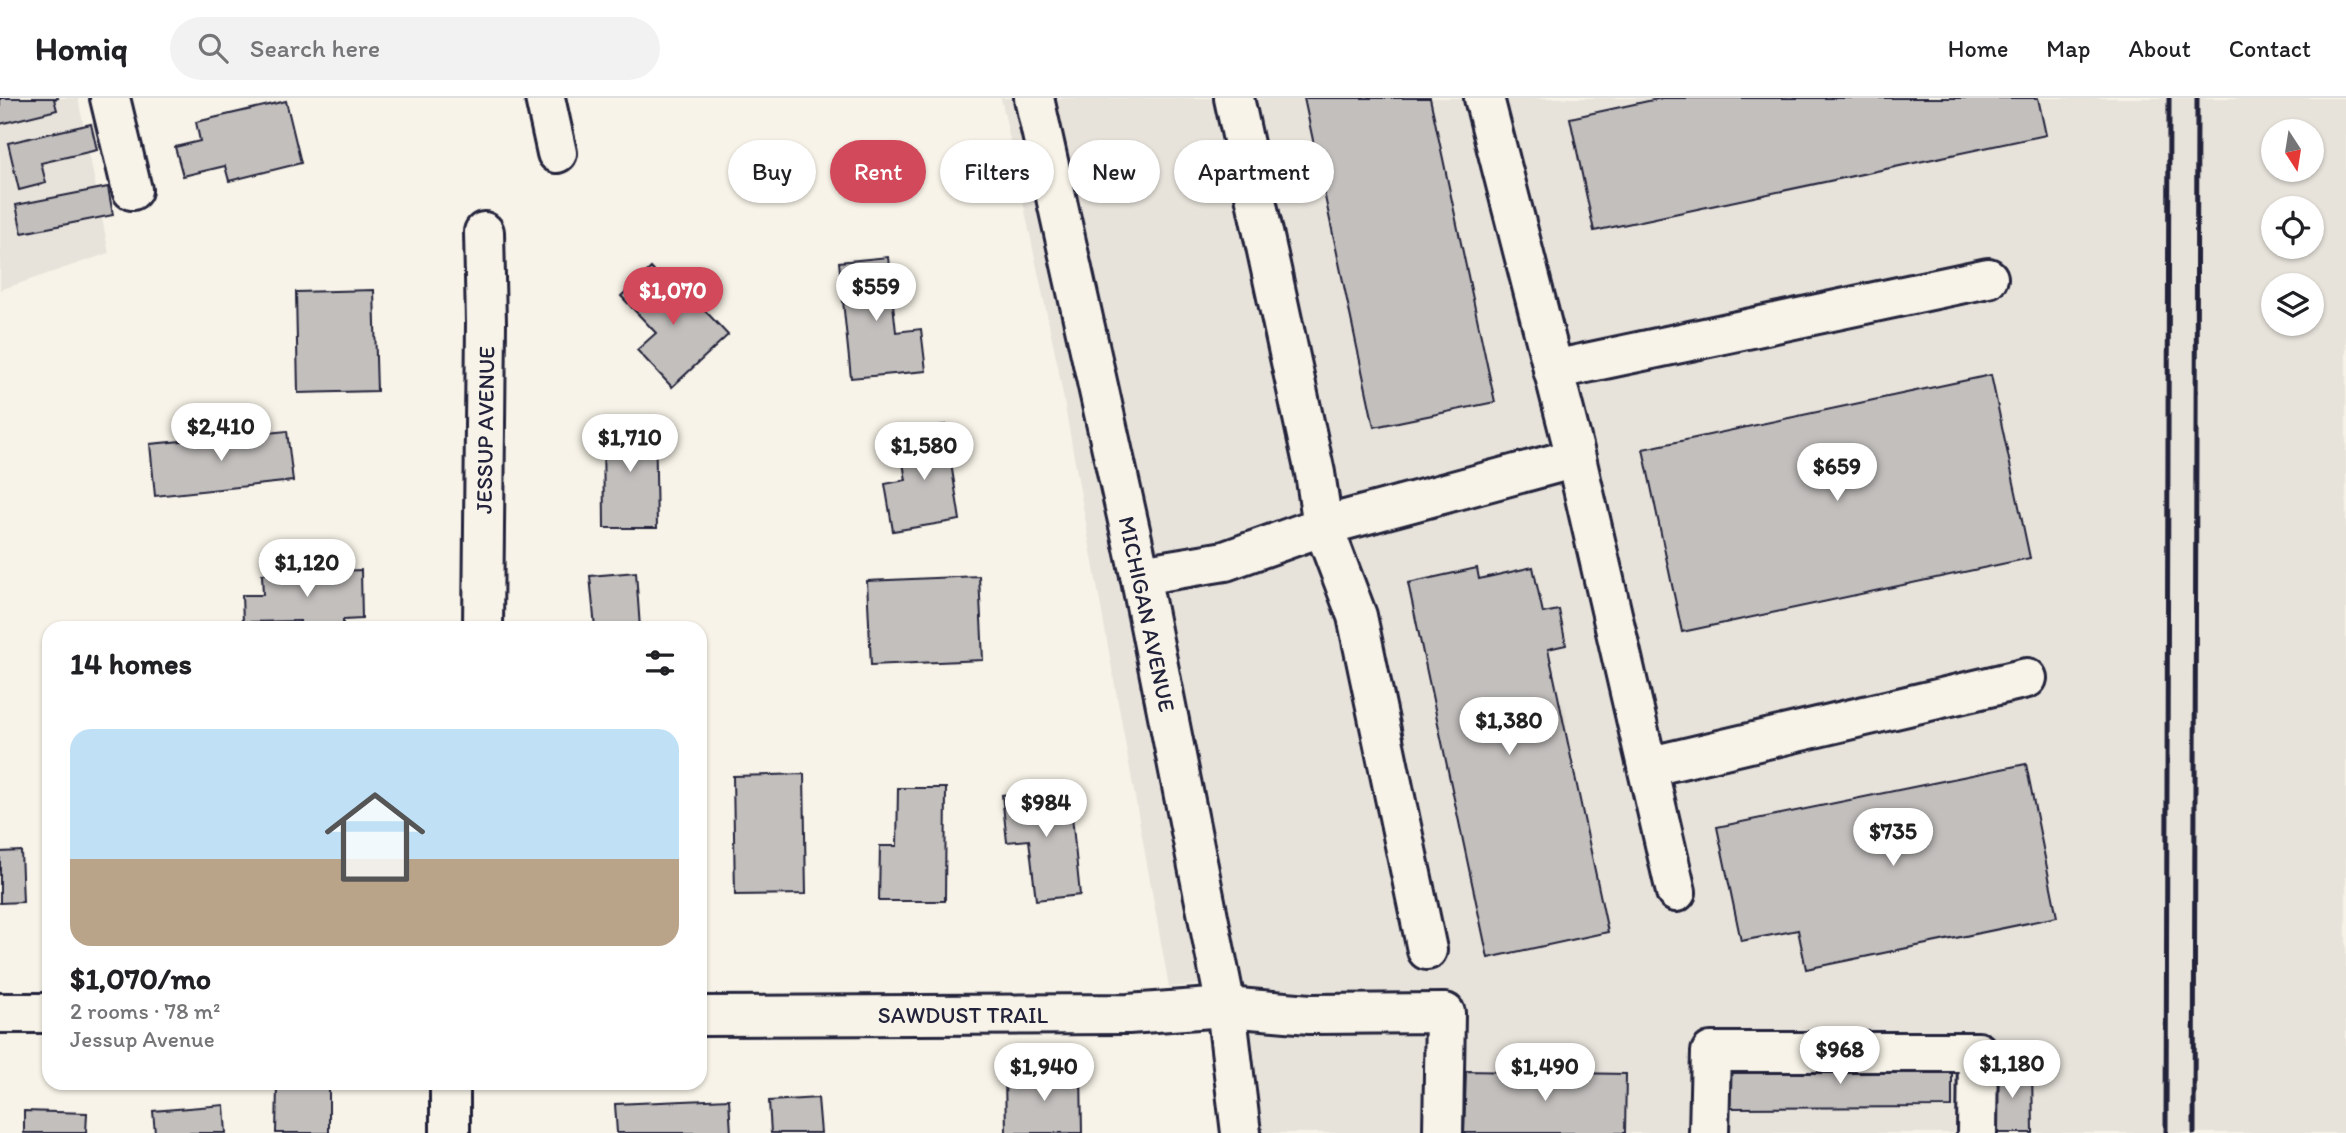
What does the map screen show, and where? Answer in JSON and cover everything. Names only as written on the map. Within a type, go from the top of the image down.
[{"type":"street","points":[[110,98],[132,190]]},
{"type":"street","points":[[545,98],[557,153]]},
{"type":"street","name":"MICHIGAN AVENUE","points":[[1034,98],[1140,575],[1226,1007],[1241,1133]]},
{"type":"street","points":[[1234,98],[1315,473],[1323,526],[1357,616],[1427,950]]},
{"type":"street","points":[[1484,98],[1576,458],[1676,892]]},
{"type":"street","name":"JESSUP AVENUE","points":[[483,621],[486,323],[484,232]]},
{"type":"street","points":[[1553,370],[1988,278]]},
{"type":"street","points":[[1140,575],[1225,561],[1323,526],[1576,458]]},
{"type":"street","points":[[1647,767],[2027,678]]},
{"type":"street","name":"SAWDUST TRAIL","points":[[707,1016],[1128,1014],[1226,1007],[1310,1014],[1445,1013],[1443,1133]]},
{"type":"street","points":[[0,1013],[42,1013]]},
{"type":"street","points":[[1709,1133],[1711,1052],[1978,1052],[1977,1133]]},
{"type":"street","points":[[450,1090],[450,1133]]},
{"type":"shaded area","points":[[0,98],[78,98],[109,253],[0,290]]},
{"type":"shaded area","points":[[1001,98],[1014,98],[1023,140],[1010,140]]},
{"type":"shaded area","points":[[1056,98],[2346,98],[2346,1133],[1262,1133],[1242,981],[1160,570],[1079,203],[1160,203],[1160,140],[1068,140],[1068,152]]},
{"type":"shaded area","points":[[1023,203],[1037,203],[1119,580],[1200,985],[1169,987],[1057,362]]},
{"type":"building","points":[[0,98],[59,98],[54,99],[57,110],[0,124]]},
{"type":"building","points":[[1304,98],[1430,98],[1495,402],[1374,427],[1326,203],[1334,203],[1334,140],[1313,140]]},
{"type":"building","points":[[1662,98],[2038,98],[2046,135],[1594,231],[1570,118]]},
{"type":"building","points":[[286,101],[301,163],[229,181],[225,166],[183,176],[175,147],[200,141],[196,122]]},
{"type":"building","points":[[91,124],[97,150],[41,163],[46,183],[19,190],[8,143]]},
{"type":"building","points":[[108,187],[113,215],[22,233],[16,205]]},
{"type":"building","points":[[888,257],[896,332],[921,329],[926,371],[851,378],[839,262]]},
{"type":"building","points":[[651,268],[672,291],[680,284],[728,335],[672,387],[637,350],[656,333],[621,296]]},
{"type":"building","points":[[374,290],[377,391],[298,393],[296,292]]},
{"type":"building","points":[[1991,375],[2030,558],[1682,632],[1643,449]]},
{"type":"building","points":[[655,419],[657,528],[604,528],[603,420]]},
{"type":"building","points":[[945,425],[960,520],[893,531],[885,484],[906,480],[898,433]]},
{"type":"building","points":[[287,431],[293,481],[155,496],[150,444]]},
{"type":"building","points":[[1533,567],[1543,613],[1559,610],[1566,645],[1548,649],[1608,932],[1488,958],[1408,583],[1477,568],[1479,579]]},
{"type":"building","points":[[361,570],[362,619],[243,621],[242,595],[263,595],[262,574]]},
{"type":"building","points":[[636,572],[640,621],[594,621],[590,576]]},
{"type":"building","points":[[979,576],[983,660],[871,665],[867,581]]},
{"type":"building","points":[[2026,764],[2057,917],[1806,969],[1798,930],[1741,941],[1717,827]]},
{"type":"building","points":[[804,774],[806,894],[735,895],[733,776]]},
{"type":"building","points":[[1069,787],[1080,895],[1036,900],[1029,840],[1007,842],[1002,795]]},
{"type":"building","points":[[898,788],[946,788],[945,901],[879,901],[880,846],[897,846]]},
{"type":"building","points":[[21,851],[23,902],[0,903],[0,852]]},
{"type":"building","points":[[1952,1065],[1952,1107],[1728,1108],[1728,1066]]},
{"type":"building","points":[[2032,1066],[2033,1133],[1992,1133],[1991,1067]]},
{"type":"building","points":[[1466,1071],[1626,1074],[1625,1133],[1464,1133]]},
{"type":"building","points":[[1081,1072],[1082,1133],[1006,1133],[1005,1074]]},
{"type":"building","points":[[277,1090],[329,1090],[329,1133],[276,1133]]},
{"type":"building","points":[[818,1098],[821,1133],[771,1133],[769,1101]]},
{"type":"building","points":[[729,1099],[731,1133],[617,1133],[615,1104]]},
{"type":"building","points":[[224,1105],[226,1133],[155,1133],[153,1111]]},
{"type":"building","points":[[24,1111],[87,1113],[86,1133],[24,1133]]},
{"type":"railway","points":[[2166,1133],[2169,98]]},
{"type":"railway","points":[[2194,1133],[2197,98]]}]
